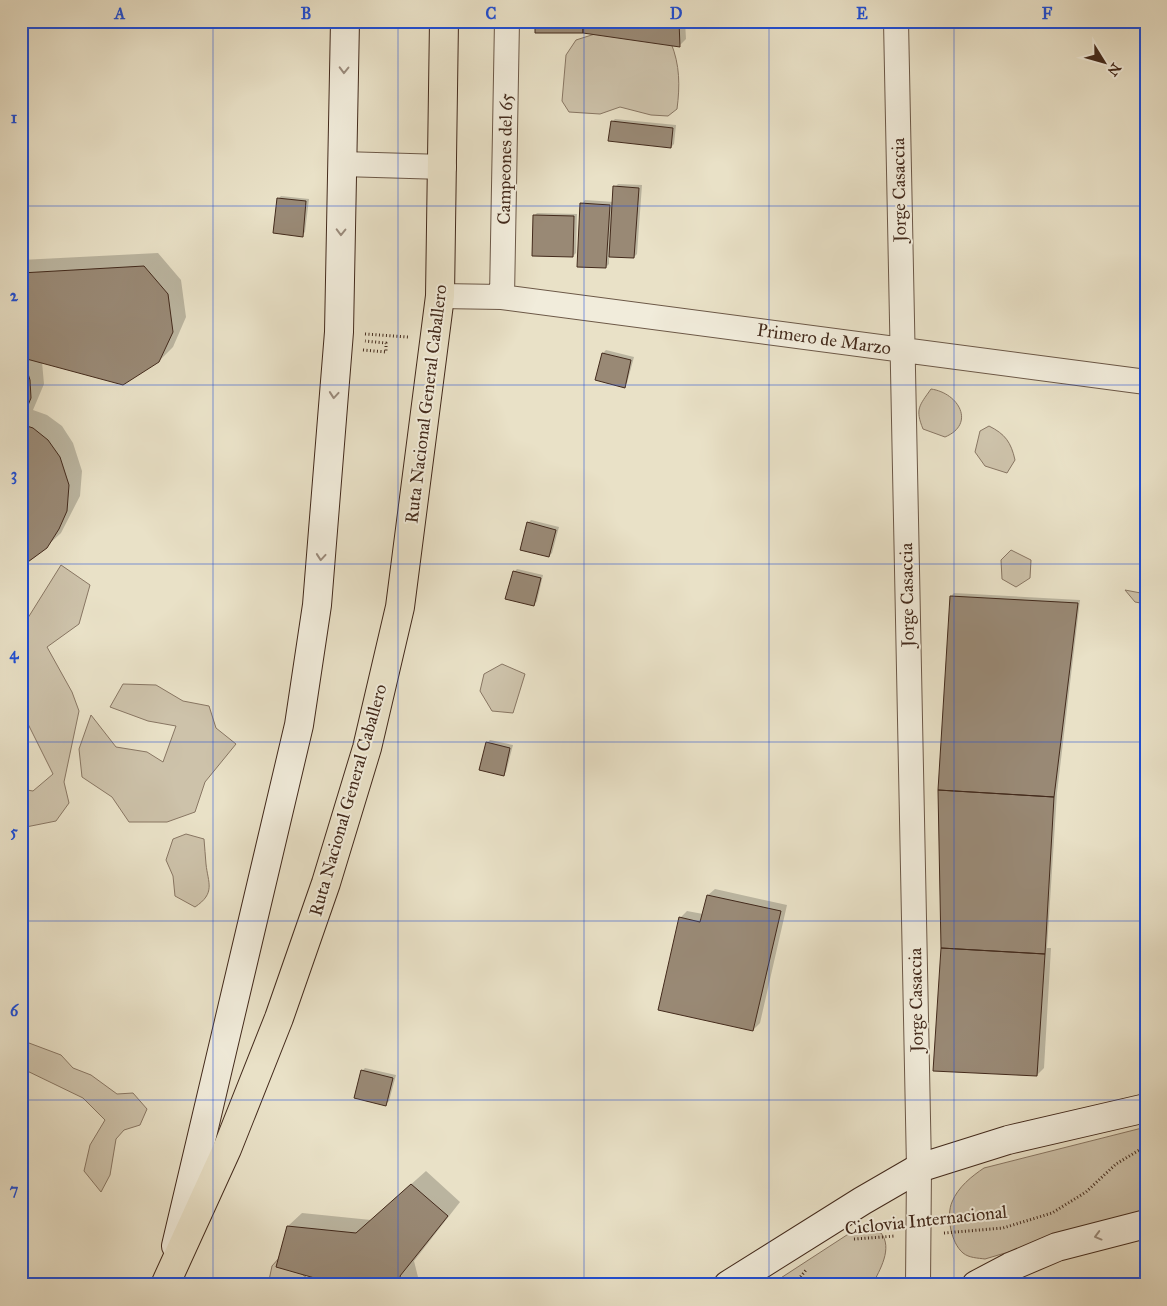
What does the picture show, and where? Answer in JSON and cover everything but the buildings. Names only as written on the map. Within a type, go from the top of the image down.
[{"type":"highway","name":"Ruta Nacional General Caballero","points":[[166,1283],[227,1149],[279,1018],[326,883],[367,748],[400,607],[440,296],[444,167],[444,21]]},
{"type":"street","points":[[166,1283],[299,725],[317,605],[352,335],[342,164],[345,21]]},
{"type":"street","name":"Campeones del 65","points":[[502,296],[507,21]]},
{"type":"street","name":"Jorge Casaccia","points":[[896,21],[919,1168],[918,1285]]},
{"type":"street","points":[[342,164],[444,167]]},
{"type":"street","name":"Primero de Marzo","points":[[440,296],[502,296],[1146,382]]},
{"type":"street","points":[[728,1285],[862,1201],[919,1168],[1008,1140],[1146,1108]]},
{"type":"street","points":[[976,1285],[1010,1267],[1057,1247],[1146,1224]]},
{"type":"path","points":[[352,335],[386,343],[386,352],[352,350],[352,335]]},
{"type":"path","points":[[352,335],[435,340]]},
{"type":"path","name":"Ciclovia Internacional","points":[[848,1240],[1003,1228],[1052,1213],[1086,1192],[1116,1164],[1146,1146]]},
{"type":"path","points":[[794,1285],[813,1262]]},
{"type":"shaded area","points":[[601,32],[671,43],[679,76],[677,109],[668,116],[651,115],[620,107],[600,114],[569,112],[562,101],[566,55],[576,40]]},
{"type":"shaded area","points":[[931,389],[949,396],[960,410],[962,417],[960,425],[945,437],[923,429],[919,417],[920,408]]},
{"type":"shaded area","points":[[989,426],[999,432],[1012,448],[1015,460],[1007,473],[985,466],[975,452],[980,431]]},
{"type":"shaded area","points":[[1011,550],[1031,560],[1030,578],[1016,587],[1002,579],[1001,560]]},
{"type":"shaded area","points":[[61,565],[90,585],[79,624],[47,647],[72,692],[79,711],[64,782],[69,803],[56,821],[21,828],[21,789],[33,791],[53,774],[21,710],[21,629]]},
{"type":"shaded area","points":[[1125,590],[1146,594],[1146,604],[1135,602]]},
{"type":"shaded area","points":[[502,664],[525,674],[513,713],[492,711],[480,691],[484,674]]},
{"type":"shaded area","points":[[123,684],[156,685],[183,701],[209,706],[216,728],[236,744],[205,782],[195,812],[167,822],[129,822],[112,797],[82,777],[79,749],[91,715],[116,747],[147,752],[163,762],[176,726],[148,721],[110,707]]},
{"type":"shaded area","points":[[186,834],[204,839],[209,887],[206,897],[195,907],[175,896],[173,876],[166,860],[173,839]]},
{"type":"shaded area","points":[[21,1040],[61,1055],[73,1068],[91,1075],[117,1094],[133,1093],[147,1109],[140,1125],[124,1130],[116,1139],[110,1175],[101,1192],[84,1171],[90,1145],[105,1120],[83,1098],[21,1068]]},
{"type":"shaded area","points":[[1146,1127],[1146,1211],[985,1259],[968,1256],[955,1243],[949,1214],[952,1202],[970,1178],[984,1168]]},
{"type":"shaded area","points":[[868,1229],[881,1233],[886,1245],[884,1259],[872,1285],[770,1285],[853,1231]]},
{"type":"shaded area","points":[[280,1257],[316,1285],[268,1285],[272,1266]]}]
